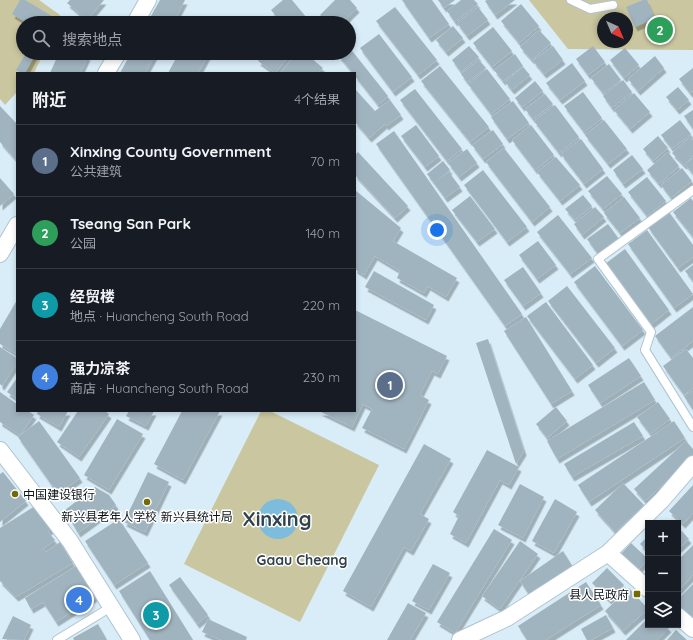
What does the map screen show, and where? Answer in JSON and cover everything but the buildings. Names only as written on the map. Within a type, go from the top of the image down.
[{"type":"street","points":[[140,16],[148,0]]},
{"type":"street","points":[[107,72],[114,60]]},
{"type":"street","points":[[0,254],[16,227]]},
{"type":"street","points":[[0,450],[70,541],[132,640]]},
{"type":"street","points":[[460,640],[507,618],[608,553],[662,500],[693,464]]},
{"type":"street","points":[[608,553],[645,586]]},
{"type":"street","points":[[681,619],[693,629]]},
{"type":"lane","points":[[571,0],[590,9],[613,5]]},
{"type":"lane","points":[[693,190],[598,259],[651,332],[645,350],[693,427]]},
{"type":"lane","points":[[57,640],[111,607]]},
{"type":"shaded area","points":[[0,0],[39,0],[60,16],[16,16],[16,60],[40,60],[34,72],[16,72],[16,93],[5,105],[0,99]]},
{"type":"shaded area","points":[[529,0],[693,0],[693,50],[568,49]]},
{"type":"shaded area","points":[[260,412],[272,412],[379,465],[300,622],[184,564]]},
{"type":"water","points":[[282,499],[289,502],[295,508],[298,519],[297,527],[289,536],[282,539],[274,539],[267,536],[259,527],[258,515],[261,508],[270,500]]},
{"type":"place","name":"Tseang San Park","points":[[660,30]]},
{"type":"place","name":"Xinxing County Government","points":[[390,385]]},
{"type":"place","name":"中国建设银行","points":[[15,494]]},
{"type":"place","name":"新兴县老年人学校 新兴县统计局","points":[[147,502]]},
{"type":"place","name":"县人民政府","points":[[637,594]]},
{"type":"place","name":"强力凉茶","points":[[79,600]]},
{"type":"place","name":"经贸楼","points":[[156,615]]},
{"type":"district","name":"Xinxing","points":[[277,518]]},
{"type":"district","name":"Gaau Cheang","points":[[302,560]]}]
